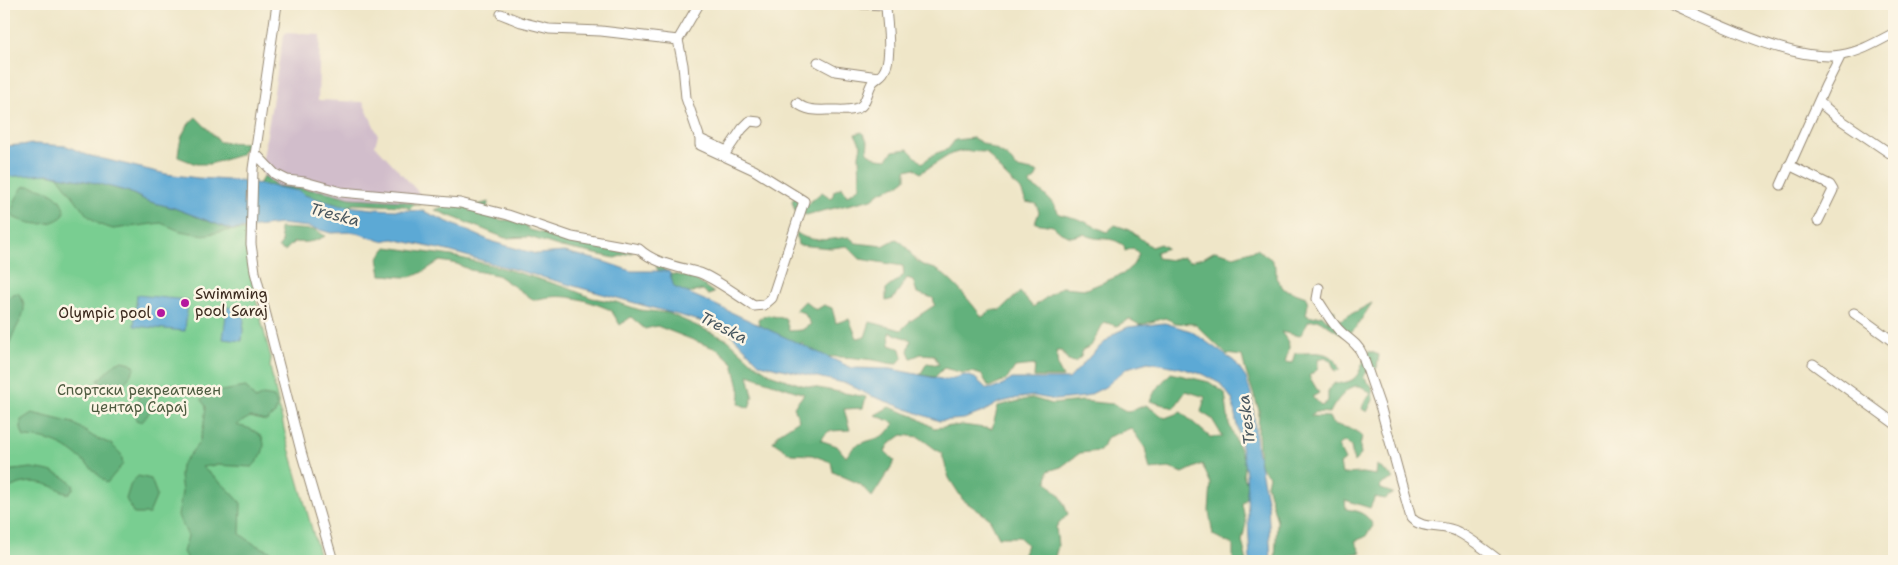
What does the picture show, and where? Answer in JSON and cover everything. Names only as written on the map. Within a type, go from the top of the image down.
[{"type":"street","points":[[277,4],[253,169],[251,244],[255,272],[302,455],[333,561]]},
{"type":"street","points":[[255,153],[275,174],[287,180],[305,182],[341,192],[460,203],[508,215],[572,236],[639,249],[644,254],[681,269],[702,274],[754,306],[764,305],[772,298],[804,201],[754,170],[700,145],[700,139],[686,98],[683,65],[678,40],[698,4]]},
{"type":"street","points":[[797,103],[803,108],[813,110],[859,108],[863,105],[873,81],[886,67],[888,44],[886,4],[862,4]]},
{"type":"street","points":[[1672,4],[1777,48],[1821,55],[1841,55],[1868,47],[1894,33]]},
{"type":"street","points":[[501,14],[549,29],[601,31],[678,40]]},
{"type":"street","points":[[1780,185],[1841,55]]},
{"type":"street","points":[[818,62],[835,71],[878,77]]},
{"type":"street","points":[[1818,102],[1894,156]]},
{"type":"street","points":[[700,139],[728,151],[742,129],[750,121],[759,122]]},
{"type":"street","points":[[1789,165],[1830,185],[1833,190],[1818,221]]},
{"type":"street","points":[[1319,288],[1317,299],[1339,330],[1359,347],[1362,354],[1383,418],[1411,518],[1417,524],[1424,526],[1442,526],[1457,531],[1500,561]]},
{"type":"street","points":[[1854,313],[1894,342]]},
{"type":"street","points":[[1813,364],[1894,423]]},
{"type":"shaded area","points":[[285,33],[320,35],[318,100],[363,102],[378,135],[375,145],[422,196],[416,202],[367,200],[323,191],[277,186],[264,176],[261,170]]},
{"type":"green space","points":[[196,117],[220,142],[249,143],[240,155],[210,164],[196,164],[178,157],[182,135]]},
{"type":"green space","points":[[862,132],[868,142],[867,152],[877,158],[887,159],[893,151],[908,149],[922,163],[934,154],[948,149],[955,140],[973,138],[1007,156],[1017,168],[1038,172],[1035,179],[1029,184],[1047,197],[1059,214],[1079,219],[1107,232],[1115,225],[1130,230],[1151,247],[1160,244],[1167,248],[1156,252],[1157,258],[1172,260],[1183,257],[1190,261],[1203,258],[1215,251],[1234,256],[1257,249],[1271,259],[1276,268],[1276,278],[1284,289],[1306,297],[1308,304],[1306,315],[1311,317],[1322,315],[1329,323],[1324,306],[1335,311],[1334,316],[1340,320],[1372,303],[1355,329],[1346,337],[1319,320],[1309,321],[1300,336],[1281,332],[1289,346],[1285,362],[1292,363],[1295,353],[1322,353],[1332,358],[1340,370],[1335,371],[1331,361],[1325,357],[1318,360],[1318,369],[1309,376],[1319,393],[1312,397],[1322,406],[1328,401],[1328,391],[1334,383],[1350,381],[1358,374],[1369,351],[1379,355],[1377,368],[1369,369],[1363,377],[1372,386],[1373,400],[1367,412],[1362,409],[1364,402],[1371,394],[1358,386],[1346,392],[1334,405],[1330,413],[1315,412],[1310,416],[1329,417],[1332,423],[1351,429],[1362,436],[1361,455],[1354,462],[1351,447],[1345,441],[1338,446],[1345,460],[1340,464],[1342,474],[1362,473],[1376,475],[1377,465],[1394,478],[1380,485],[1381,489],[1393,493],[1385,499],[1375,497],[1370,508],[1345,500],[1346,509],[1362,514],[1369,519],[1373,526],[1365,537],[1355,541],[1361,553],[1348,554],[1332,561],[1275,561],[1277,521],[1267,484],[1269,476],[1260,466],[1259,410],[1242,356],[1226,354],[1195,324],[1176,323],[1165,318],[1140,325],[1129,319],[1117,326],[1104,322],[1091,346],[1082,350],[1081,357],[1075,362],[1068,361],[1062,351],[1056,351],[1058,367],[1063,377],[1034,377],[1035,365],[1015,367],[1007,379],[989,387],[982,375],[972,372],[963,373],[944,368],[935,377],[920,375],[927,363],[939,365],[934,355],[921,354],[911,358],[908,351],[911,340],[889,332],[890,345],[901,349],[903,357],[897,364],[849,357],[809,357],[803,343],[784,346],[760,334],[758,319],[768,315],[786,319],[789,331],[802,330],[811,324],[804,313],[796,310],[805,301],[816,310],[824,305],[832,308],[836,323],[849,319],[857,338],[865,337],[870,322],[901,330],[909,322],[935,305],[933,298],[917,293],[913,280],[907,278],[893,299],[886,301],[886,289],[904,275],[903,266],[860,259],[847,246],[831,248],[798,245],[796,232],[802,236],[814,239],[849,237],[856,243],[883,246],[896,239],[921,264],[937,270],[951,281],[982,317],[992,310],[1001,310],[1020,292],[1033,307],[1061,287],[1087,289],[1123,274],[1133,265],[1139,254],[1133,248],[1125,251],[1124,246],[1114,240],[1090,237],[1084,234],[1071,237],[1061,233],[1053,226],[1035,223],[1039,212],[1036,204],[1026,202],[1021,190],[1004,174],[986,152],[962,151],[951,154],[920,173],[915,168],[906,170],[906,179],[897,186],[882,191],[872,199],[806,215],[795,211],[792,201],[797,194],[804,207],[822,192],[832,199],[834,191],[842,187],[847,196],[860,187],[859,155],[861,145],[855,134]]},
{"type":"green space","name":"Спортски рекреативен центар Сарај","points":[[34,173],[70,177],[232,230],[247,230],[249,263],[271,358],[270,367],[286,437],[321,561],[4,561],[4,177]]},
{"type":"green space","points":[[57,175],[129,192],[147,201],[174,208],[232,230],[203,235],[180,231],[161,223],[113,229],[100,225],[87,215]]},
{"type":"green space","points":[[264,176],[277,186],[323,191],[350,198],[402,201],[420,205],[414,205],[410,209],[404,206],[354,204],[341,209],[259,184]]},
{"type":"green space","points":[[28,186],[47,191],[58,198],[64,215],[52,222],[39,224],[13,217],[13,209],[17,198],[23,187]]},
{"type":"green space","points":[[489,202],[485,213],[501,220],[521,220],[530,230],[611,250],[633,252],[615,258],[561,247],[529,237],[505,238],[435,210],[446,205],[473,206]]},
{"type":"green space","points":[[279,228],[316,230],[325,236],[310,242],[294,242],[285,251],[278,248],[282,243]]},
{"type":"green space","points":[[387,247],[452,256],[499,267],[568,288],[592,298],[616,302],[640,310],[668,313],[728,340],[751,361],[772,375],[802,385],[866,397],[863,408],[844,409],[850,430],[829,431],[820,440],[837,446],[846,457],[856,446],[879,438],[891,429],[894,423],[875,415],[889,407],[914,416],[934,428],[962,425],[992,429],[998,406],[1032,398],[1052,404],[1082,401],[1113,404],[1128,412],[1146,405],[1165,418],[1181,412],[1210,437],[1223,437],[1212,419],[1201,412],[1205,397],[1186,391],[1174,408],[1150,401],[1156,389],[1171,373],[1209,382],[1225,393],[1229,424],[1245,462],[1243,475],[1251,492],[1242,504],[1246,523],[1242,541],[1247,561],[1233,561],[1233,545],[1213,535],[1209,511],[1211,484],[1202,464],[1183,473],[1169,468],[1150,470],[1145,448],[1131,428],[1108,437],[1100,451],[1080,453],[1061,467],[1048,471],[1047,482],[1061,497],[1068,514],[1056,527],[1058,546],[1054,560],[1022,561],[1027,544],[1019,537],[999,537],[989,518],[963,500],[949,478],[942,454],[919,437],[902,435],[889,444],[885,451],[895,461],[872,497],[860,484],[833,472],[831,462],[812,455],[791,454],[773,442],[779,433],[799,420],[794,407],[804,394],[748,375],[753,396],[749,408],[739,404],[740,392],[733,363],[719,350],[657,326],[645,329],[631,317],[620,325],[611,310],[582,300],[554,297],[534,300],[497,275],[470,270],[457,264],[440,261],[419,274],[410,277],[381,275],[378,258]]},
{"type":"green space","points":[[658,265],[671,274],[692,277],[714,293],[708,295],[703,290],[688,293],[673,292],[656,267]]},
{"type":"green space","points":[[18,293],[22,299],[24,310],[9,343],[4,364],[4,303],[11,295]]},
{"type":"green space","points":[[117,362],[131,363],[135,367],[128,379],[123,384],[101,386],[98,380]]},
{"type":"green space","points":[[246,387],[255,399],[263,395],[274,397],[277,405],[275,414],[266,421],[250,417],[236,425],[258,433],[264,443],[262,453],[252,467],[216,465],[202,467],[241,503],[240,534],[254,544],[292,561],[191,561],[187,559],[183,552],[188,536],[178,516],[182,492],[180,476],[181,465],[199,443],[203,430],[206,407],[201,399],[221,391]]},
{"type":"green space","points":[[145,390],[152,392],[153,401],[150,412],[142,422],[136,420],[135,412],[138,400]]},
{"type":"green space","points":[[32,413],[73,423],[94,437],[111,444],[121,454],[123,464],[107,483],[79,457],[61,445],[38,438],[24,437],[21,429],[21,420]]},
{"type":"green space","points":[[31,468],[60,475],[74,486],[72,491],[68,494],[52,486],[29,482],[4,491],[4,471]]},
{"type":"green space","points":[[138,476],[151,479],[157,495],[149,514],[134,514],[126,499],[131,483]]},
{"type":"water","name":"Treska","points":[[35,144],[67,146],[87,155],[166,174],[244,181],[299,191],[305,195],[339,205],[373,209],[423,211],[493,242],[536,254],[565,252],[602,261],[631,271],[669,271],[674,287],[852,368],[891,369],[946,380],[965,375],[975,378],[987,389],[999,387],[1012,379],[1069,379],[1115,333],[1128,327],[1165,323],[1191,331],[1234,361],[1246,378],[1252,397],[1257,449],[1268,505],[1271,561],[1250,561],[1246,473],[1232,399],[1221,384],[1202,374],[1148,362],[1127,368],[1105,387],[1085,397],[1056,400],[1034,396],[1018,398],[998,403],[983,412],[964,419],[939,421],[869,395],[848,384],[760,364],[725,328],[448,251],[393,239],[381,241],[354,232],[331,233],[309,227],[280,224],[232,230],[174,208],[147,201],[129,192],[96,183],[48,174],[4,177],[4,146]]},
{"type":"water","name":"Olympic pool","points":[[137,295],[188,300],[185,331],[134,326]]},
{"type":"water","points":[[227,307],[245,309],[242,341],[223,339]]},
{"type":"place","name":"Swimming pool Saraj","points":[[185,303]]},
{"type":"place","name":"Olympic pool","points":[[161,313]]}]
